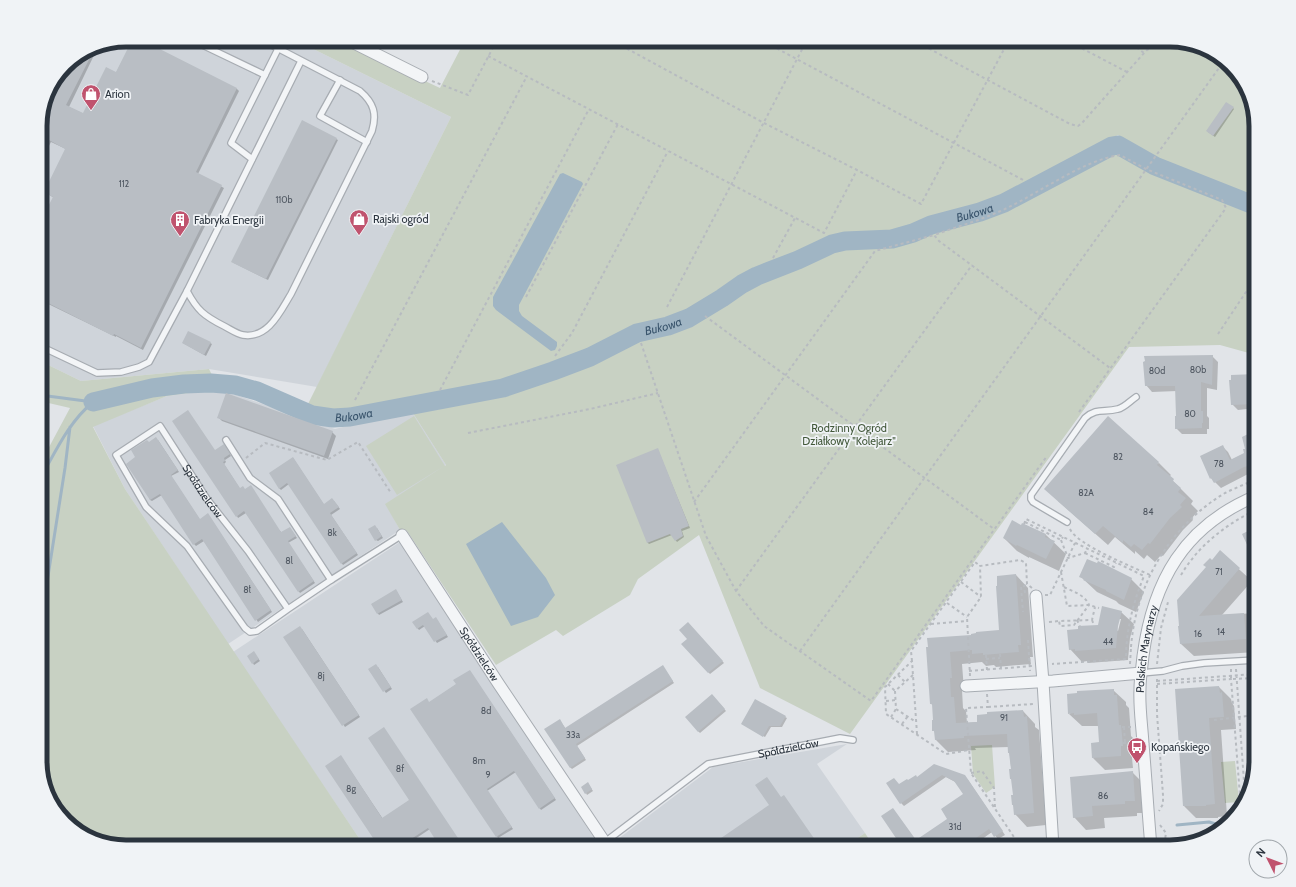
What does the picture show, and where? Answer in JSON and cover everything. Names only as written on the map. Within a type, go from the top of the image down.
[{"type":"street","points":[[362,47],[422,77]]},
{"type":"street","name":"Polskich Marynarzy","points":[[1150,840],[1140,694],[1146,636],[1152,610],[1161,585],[1175,561],[1194,538],[1210,522],[1235,506],[1249,499]]},
{"type":"street","name":"Spółdzielców","points":[[402,535],[498,683],[604,840]]},
{"type":"street","points":[[1036,593],[1041,665],[1037,682],[1053,840]]},
{"type":"street","points":[[968,686],[1141,673]]},
{"type":"lane","points":[[207,47],[265,75]]},
{"type":"lane","points":[[187,291],[200,311],[211,319],[242,335],[259,333],[268,328],[278,316],[291,294],[372,131],[375,120],[374,110],[369,98],[360,91],[340,80],[274,47]]},
{"type":"lane","points":[[252,159],[231,144],[278,49]]},
{"type":"lane","points":[[47,349],[97,373],[121,372],[140,367],[149,362],[187,291],[302,61]]},
{"type":"lane","points":[[340,80],[320,116],[367,142]]},
{"type":"lane","points":[[1068,522],[1033,502],[1031,495],[1085,418],[1098,410],[1119,409],[1136,397]]},
{"type":"lane","name":"Spółdzielców","points":[[288,610],[248,551],[207,499],[160,426],[116,455],[146,507],[187,546],[245,628],[250,632],[257,631],[288,610],[331,580],[402,535]]},
{"type":"lane","points":[[226,440],[250,478],[278,499],[331,580]]},
{"type":"lane","points":[[1141,673],[1163,671],[1182,666],[1249,660]]},
{"type":"lane","name":"Spółdzielców","points":[[612,840],[708,764],[840,738],[853,740]]},
{"type":"path","points":[[441,85],[468,95],[492,47]]},
{"type":"path","points":[[624,47],[764,123],[921,204],[1005,47]]},
{"type":"path","points":[[774,47],[1025,181]]},
{"type":"path","points":[[668,307],[804,47]]},
{"type":"path","points":[[925,47],[1070,124],[1078,126],[1144,53],[1152,47]]},
{"type":"path","points":[[1079,47],[1127,72]]},
{"type":"path","points":[[1136,47],[1144,53]]},
{"type":"path","points":[[488,56],[824,233],[857,170]]},
{"type":"path","points":[[800,651],[1221,65]]},
{"type":"path","points":[[355,400],[527,76]]},
{"type":"path","points":[[440,390],[589,109]]},
{"type":"path","points":[[526,297],[618,124]]},
{"type":"path","points":[[555,356],[572,333],[668,151]]},
{"type":"path","points":[[694,502],[875,251],[934,235],[1009,208],[1082,168],[1105,158],[1120,155],[1146,169],[1222,200],[1226,208],[1078,413]]},
{"type":"path","points":[[773,258],[795,218]]},
{"type":"path","points":[[934,235],[939,241],[1110,368]]},
{"type":"path","points":[[736,591],[972,265]]},
{"type":"path","points":[[1218,334],[1249,288]]},
{"type":"path","points":[[705,316],[995,529]]},
{"type":"path","points":[[641,343],[706,536],[736,591],[764,626],[871,701],[1050,452]]},
{"type":"path","points":[[468,433],[590,409],[658,393]]},
{"type":"path","points":[[240,463],[265,443],[326,460],[358,442],[391,493]]},
{"type":"path","points":[[1179,578],[1200,549],[1225,528],[1249,514]]},
{"type":"path","points":[[969,671],[1126,659],[1126,645],[1130,621],[1137,593],[1144,576],[1026,519],[1024,523],[1061,540],[1068,558]]},
{"type":"path","points":[[1068,522],[1072,532],[1087,544],[1150,575]]},
{"type":"path","points":[[1044,532],[1046,528]]},
{"type":"path","points":[[917,734],[911,651],[975,562],[980,566],[1020,560],[1026,563],[1027,584],[1036,593],[1050,595],[1075,543]]},
{"type":"path","points":[[1085,553],[1087,549]]},
{"type":"path","points":[[1068,558],[1085,553],[1114,568],[1116,563]]},
{"type":"path","points":[[1101,562],[1103,556]]},
{"type":"path","points":[[968,686],[969,671],[967,617],[981,597],[980,566]]},
{"type":"path","points":[[1176,576],[1180,569]]},
{"type":"path","points":[[1061,572],[1067,606],[1089,605],[1099,608]]},
{"type":"path","points":[[961,582],[981,597]]},
{"type":"path","points":[[1024,586],[1026,611],[1022,612],[1020,587],[1027,584]]},
{"type":"path","points":[[1064,587],[1082,596],[1089,603],[1089,605]]},
{"type":"path","points":[[1155,651],[1154,661],[1156,665],[1161,628],[1170,596]]},
{"type":"path","points":[[946,602],[967,617]]},
{"type":"path","points":[[1089,605],[1078,620],[1074,625],[1060,626],[1059,621],[1078,620],[1092,620]]},
{"type":"path","points":[[1094,625],[1092,620],[1095,607]]},
{"type":"path","points":[[1078,620],[1080,626]]},
{"type":"path","points":[[931,624],[967,621]]},
{"type":"path","points":[[1016,840],[971,773],[966,708],[1032,704],[1037,682],[1029,666],[1027,635]]},
{"type":"path","points":[[1000,654],[1001,668]]},
{"type":"path","points":[[986,655],[987,670]]},
{"type":"path","points":[[986,659],[1000,658]]},
{"type":"path","points":[[912,661],[885,688],[886,714],[946,754],[969,750]]},
{"type":"path","points":[[1236,661],[1244,786]]},
{"type":"path","points":[[898,675],[905,682]]},
{"type":"path","points":[[895,691],[913,675]]},
{"type":"path","points":[[1158,814],[1163,804],[1157,714],[1157,681],[1249,675]]},
{"type":"path","points":[[1157,684],[1231,679],[1240,796]]},
{"type":"path","points":[[888,684],[895,691],[896,700],[896,709],[891,717]]},
{"type":"path","points":[[987,685],[988,706]]},
{"type":"path","points":[[886,701],[896,700]]},
{"type":"path","points":[[896,709],[916,722]]},
{"type":"path","points":[[902,724],[908,716]]},
{"type":"path","points":[[1214,720],[1249,716]]},
{"type":"path","points":[[1134,726],[1123,727],[1125,736],[1124,743],[1135,743]]},
{"type":"path","points":[[1125,736],[1130,735]]},
{"type":"path","points":[[971,773],[982,771],[994,788],[996,810]]},
{"type":"path","points":[[1158,820],[1166,833]]},
{"type":"shaded area","points":[[121,47],[309,47],[451,117],[317,387],[209,369],[81,381],[47,364],[47,121],[53,96],[60,82],[70,70],[82,60],[101,51]]},
{"type":"shaded area","points":[[219,389],[335,429],[411,410],[446,465],[386,504],[400,530],[228,644],[125,489],[93,426],[167,396]]},
{"type":"shaded area","points":[[400,542],[595,840],[360,840],[233,652]]},
{"type":"shaded area","points":[[847,744],[817,764],[865,833],[854,840],[618,840],[713,767]]},
{"type":"green space","name":"Rodzinny Ogród Działkowy \"Kolejarz\"","points":[[309,47],[352,47],[440,88],[461,47],[1170,47],[1190,50],[1214,60],[1226,70],[1233,78],[1243,96],[1248,116],[1249,353],[1220,345],[1129,347],[850,734],[760,688],[699,535],[638,579],[630,595],[563,636],[556,630],[496,665],[407,531],[400,530],[385,504],[444,466],[397,495],[366,446],[414,416],[445,466],[446,465],[411,410],[492,395],[514,389],[581,364],[635,338],[693,320],[751,285],[843,247],[885,244],[913,237],[996,210],[1096,159],[1119,151],[1126,141],[1118,135],[995,200],[887,231],[845,233],[743,276],[695,307],[679,315],[626,332],[583,354],[514,379],[491,385],[339,414],[327,414],[306,408],[451,117]]},
{"type":"green space","points":[[47,364],[81,381],[209,369],[219,389],[167,396],[93,427],[125,489],[360,840],[116,839],[96,834],[82,827],[63,809],[51,786],[47,766],[47,451],[70,408],[47,403]]},
{"type":"green space","points":[[992,745],[995,787],[986,793],[973,774],[971,746]]},
{"type":"green space","points":[[1235,761],[1239,799],[1237,802],[1225,803],[1221,762]]},
{"type":"green space","points":[[865,833],[870,840],[854,840]]},
{"type":"water","points":[[563,173],[582,182],[583,184],[519,305],[519,311],[522,316],[557,342],[555,350],[551,351],[496,310],[493,306],[493,297],[560,174]]},
{"type":"water","points":[[502,522],[546,578],[555,595],[538,617],[511,626],[466,544]]},
{"type":"building","points":[[128,47],[156,47],[237,88],[196,172],[222,185],[141,348],[114,334],[113,336],[47,303],[47,209],[53,197],[47,194],[47,186],[65,149],[49,140],[47,144],[47,121],[50,106],[60,82],[70,70],[82,60],[91,56],[66,105],[83,113],[106,67],[116,72]]},
{"type":"building","points":[[1226,102],[1234,107],[1213,136],[1206,131]]},
{"type":"building","points":[[302,120],[337,138],[266,279],[231,262]]},
{"type":"building","points":[[188,331],[211,342],[204,355],[182,343]]},
{"type":"building","points":[[1213,355],[1212,385],[1201,382],[1201,411],[1203,411],[1202,428],[1175,429],[1175,386],[1145,386],[1144,356]]},
{"type":"building","points":[[1249,374],[1249,404],[1231,405],[1229,380],[1231,380],[1231,375]]},
{"type":"building","points":[[226,393],[333,431],[324,456],[217,418]]},
{"type":"building","points":[[188,410],[215,450],[224,444],[230,454],[224,458],[225,461],[223,462],[240,488],[243,486],[245,489],[251,485],[281,532],[290,527],[296,536],[288,541],[314,581],[298,592],[244,511],[236,517],[172,421]]},
{"type":"building","points":[[1108,416],[1159,462],[1157,465],[1174,479],[1173,481],[1181,488],[1178,492],[1186,498],[1180,505],[1182,507],[1170,518],[1150,544],[1148,543],[1142,550],[1134,544],[1131,547],[1123,540],[1123,543],[1103,526],[1095,534],[1044,489]]},
{"type":"building","points":[[1249,434],[1249,466],[1214,483],[1211,478],[1210,479],[1200,456],[1223,445],[1230,460],[1244,453],[1243,449],[1245,449],[1242,437]]},
{"type":"building","points":[[156,437],[178,470],[171,475],[200,519],[208,513],[271,610],[255,621],[202,539],[193,545],[160,494],[150,500],[126,464],[135,457],[131,450],[147,440],[149,442]]},
{"type":"building","points":[[658,448],[689,526],[681,529],[683,536],[675,541],[670,534],[647,543],[616,465]]},
{"type":"building","points":[[293,457],[324,504],[332,498],[339,507],[330,513],[357,553],[341,564],[287,483],[279,489],[269,473]]},
{"type":"building","points":[[1012,520],[1046,534],[1045,537],[1055,541],[1046,559],[1017,545],[1016,546],[1003,538]]},
{"type":"building","points":[[375,525],[382,536],[375,541],[368,529]]},
{"type":"building","points":[[1249,530],[1249,549],[1242,534]]},
{"type":"building","points":[[1220,550],[1240,568],[1199,616],[1244,613],[1246,639],[1180,644],[1177,600],[1206,567],[1203,565],[1210,558],[1212,560]]},
{"type":"building","points":[[1087,559],[1097,563],[1098,561],[1132,578],[1124,600],[1079,577]]},
{"type":"building","points":[[1016,574],[1021,645],[1018,645],[1019,652],[983,655],[983,653],[972,654],[972,650],[950,652],[952,678],[950,678],[951,697],[954,697],[956,723],[977,722],[977,715],[987,714],[987,712],[1023,710],[1024,717],[1027,716],[1034,813],[1014,815],[1011,795],[1013,795],[1009,769],[1011,769],[1007,734],[964,736],[964,738],[935,740],[934,731],[932,731],[932,704],[930,704],[926,647],[928,647],[927,638],[971,635],[976,632],[999,630],[996,586],[997,576]]},
{"type":"building","points":[[396,589],[402,600],[377,614],[371,604]]},
{"type":"building","points":[[1102,606],[1122,611],[1118,626],[1116,648],[1075,651],[1075,649],[1069,650],[1067,630],[1078,629],[1078,626],[1098,625]]},
{"type":"building","points":[[428,612],[433,619],[436,617],[447,635],[434,642],[423,625],[417,629],[412,622]]},
{"type":"building","points":[[688,622],[723,661],[708,673],[681,644],[687,639],[679,630]]},
{"type":"building","points":[[300,626],[359,715],[342,726],[283,637]]},
{"type":"building","points":[[254,651],[259,659],[252,664],[247,656]]},
{"type":"building","points":[[376,664],[391,687],[383,692],[368,669]]},
{"type":"building","points":[[663,665],[673,681],[576,744],[585,758],[570,768],[544,729],[560,719],[565,728]]},
{"type":"building","points":[[470,670],[555,798],[539,809],[514,771],[487,789],[512,827],[496,837],[410,709],[427,698],[429,702],[456,684],[453,680]]},
{"type":"building","points":[[1219,686],[1220,693],[1222,692],[1224,717],[1209,718],[1215,804],[1206,806],[1183,806],[1175,689]]},
{"type":"building","points":[[1114,689],[1114,695],[1117,695],[1119,725],[1121,725],[1123,746],[1121,746],[1121,756],[1092,758],[1091,743],[1099,742],[1097,713],[1074,715],[1074,713],[1068,714],[1067,694],[1077,693],[1077,691]]},
{"type":"building","points":[[712,694],[725,709],[698,732],[685,717]]},
{"type":"building","points":[[755,699],[786,716],[780,726],[769,726],[763,737],[741,724]]},
{"type":"building","points":[[384,727],[459,840],[436,840],[428,828],[410,840],[374,840],[325,766],[341,755],[382,818],[409,800],[368,738]]},
{"type":"building","points":[[934,764],[965,775],[1003,831],[994,837],[989,829],[973,840],[916,840],[947,819],[941,809],[963,794],[954,781],[942,775],[900,804],[886,783],[894,778],[899,784],[916,775],[917,777]]},
{"type":"building","points":[[1133,771],[1135,801],[1125,801],[1125,804],[1092,806],[1093,816],[1073,818],[1070,777]]},
{"type":"building","points":[[767,777],[781,797],[784,795],[815,840],[718,840],[769,805],[755,785]]},
{"type":"building","points":[[588,782],[592,789],[585,794],[581,787]]},
{"type":"building","points":[[893,808],[916,840],[897,840],[881,816]]},
{"type":"waterway","name":"Bukowa","points":[[93,402],[152,388],[184,384],[211,383],[235,385],[257,391],[312,415],[333,418],[350,417],[503,388],[590,357],[637,333],[668,326],[689,318],[757,276],[798,260],[832,244],[845,241],[892,239],[913,233],[931,225],[980,212],[1004,203],[1112,146],[1118,145],[1155,166],[1249,203]]},
{"type":"waterway","name":"Bukowa","points":[[47,396],[93,402]]},
{"type":"waterway","points":[[47,466],[69,428],[93,402]]},
{"type":"waterway","points":[[47,582],[70,427]]},
{"type":"waterway","points":[[1177,825],[1209,822],[1217,824]]},
{"type":"place","name":"Arion","points":[[91,111]]},
{"type":"place","name":"Rajski ogród","points":[[359,236]]},
{"type":"place","name":"Fabryka Energii","points":[[180,237]]},
{"type":"place","name":"Kopańskiego","points":[[1137,764]]}]
